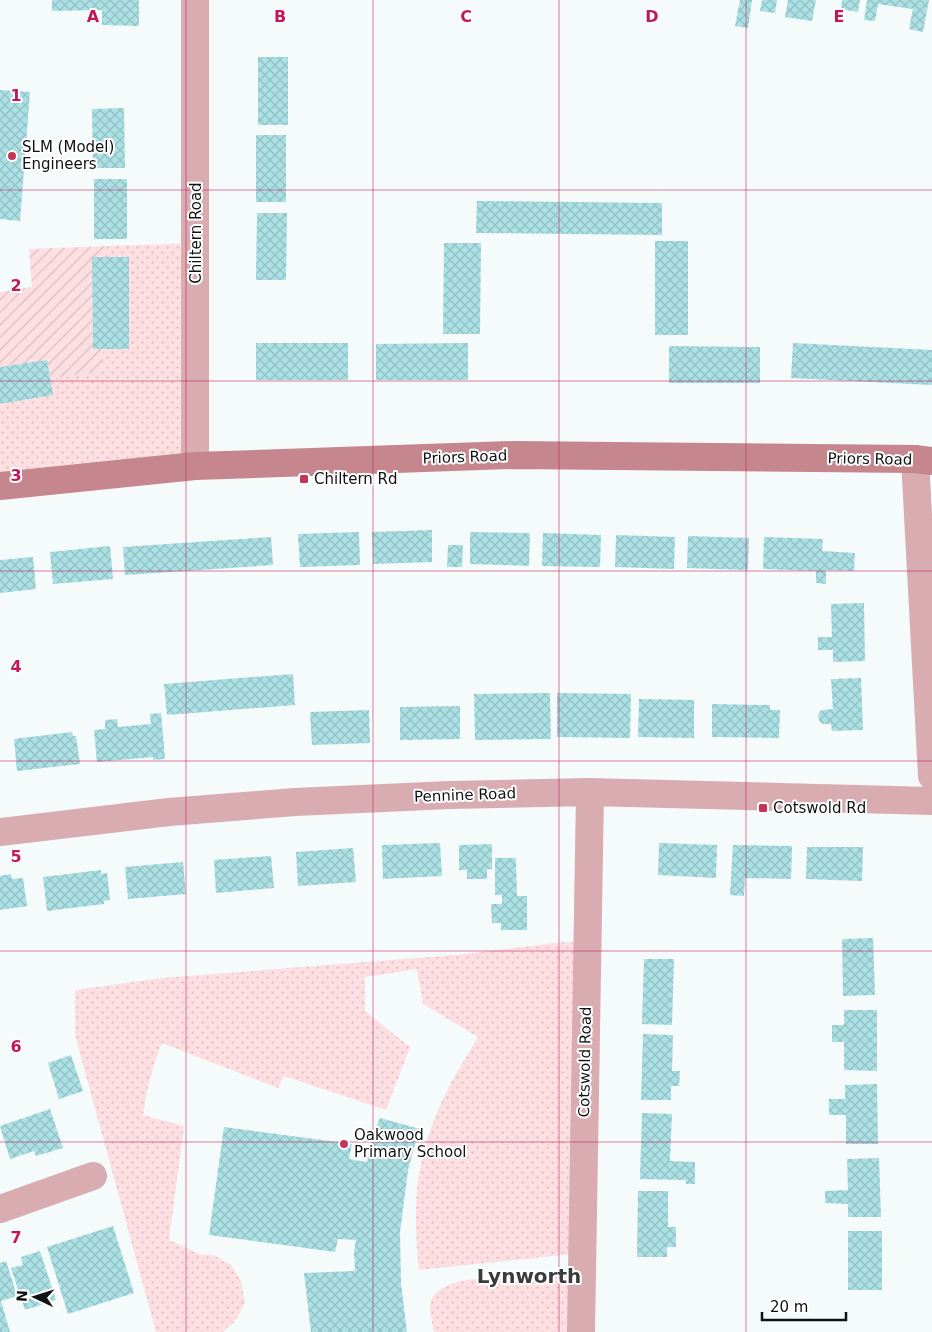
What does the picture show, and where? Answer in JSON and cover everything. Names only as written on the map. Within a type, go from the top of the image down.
[{"type":"main road","name":"Priors Road","points":[[0,486],[194,466],[513,455],[923,460]]},
{"type":"street","name":"Chiltern Road","points":[[194,466],[196,243],[195,0]]},
{"type":"street","points":[[923,460],[932,776]]},
{"type":"street","name":"Pennine Road","points":[[0,832],[169,812],[295,802],[450,795],[590,792],[932,801]]},
{"type":"street","name":"Cotswold Road","points":[[581,1332],[590,792]]},
{"type":"street","points":[[0,1209],[93,1176]]},
{"type":"shaded area","points":[[196,243],[195,466],[0,486],[0,404],[52,395],[50,379],[103,371],[103,349],[129,349],[129,257],[107,257],[107,246]]},
{"type":"shaded area","points":[[107,246],[107,257],[92,258],[93,349],[103,349],[103,371],[50,379],[47,360],[0,367],[0,292],[32,287],[29,249]]},
{"type":"shaded area","points":[[564,942],[588,943],[582,1253],[419,1270],[416,1235],[416,1197],[424,1152],[442,1101],[478,1037],[423,1004],[417,969],[365,977],[365,1011],[410,1047],[386,1110],[284,1076],[278,1088],[162,1043],[150,1078],[143,1115],[184,1126],[169,1240],[201,1255],[214,1255],[231,1265],[241,1281],[245,1303],[236,1320],[223,1332],[156,1332],[75,1035],[75,990],[162,978],[456,955]]},
{"type":"shaded area","points":[[582,1272],[581,1332],[434,1332],[430,1304],[435,1294],[444,1287],[466,1280]]},
{"type":"building","points":[[52,0],[139,0],[139,26],[102,25],[102,10],[52,11]]},
{"type":"building","points":[[740,0],[752,0],[748,28],[735,26]]},
{"type":"building","points":[[762,0],[777,0],[775,13],[760,11]]},
{"type":"building","points":[[788,0],[816,0],[812,21],[785,17]]},
{"type":"building","points":[[842,0],[860,0],[858,12],[841,9]]},
{"type":"building","points":[[867,0],[929,0],[923,32],[909,29],[913,9],[878,4],[875,21],[864,20]]},
{"type":"building","points":[[258,57],[288,57],[288,125],[258,125]]},
{"type":"building","name":"SLM (Model) Engineers","points":[[0,90],[30,92],[20,221],[0,219]]},
{"type":"building","points":[[124,108],[125,168],[93,168],[92,109]]},
{"type":"building","points":[[256,135],[286,135],[286,202],[256,202]]},
{"type":"building","points":[[94,179],[127,179],[127,239],[94,239]]},
{"type":"building","points":[[477,201],[662,203],[662,235],[476,233]]},
{"type":"building","points":[[257,213],[287,213],[286,280],[256,280]]},
{"type":"building","points":[[655,241],[688,241],[688,335],[655,335]]},
{"type":"building","points":[[444,243],[481,243],[480,334],[443,334]]},
{"type":"building","points":[[92,257],[129,257],[129,349],[93,349]]},
{"type":"building","points":[[256,343],[348,343],[348,380],[256,380]]},
{"type":"building","points":[[468,343],[468,380],[376,380],[376,344]]},
{"type":"building","points":[[793,343],[932,350],[932,385],[791,378]]},
{"type":"building","points":[[669,346],[760,347],[760,383],[669,383]]},
{"type":"building","points":[[47,360],[53,395],[0,404],[0,367]]},
{"type":"building","points":[[432,530],[432,562],[373,564],[372,532]]},
{"type":"building","points":[[359,532],[360,565],[300,567],[298,534]]},
{"type":"building","points":[[470,532],[530,533],[529,566],[470,564]]},
{"type":"building","points":[[543,533],[601,535],[600,567],[542,566]]},
{"type":"building","points":[[616,535],[675,537],[674,569],[615,567]]},
{"type":"building","points":[[688,536],[749,538],[748,570],[687,568]]},
{"type":"building","points":[[271,537],[273,565],[125,575],[123,547]]},
{"type":"building","points":[[764,537],[823,539],[822,551],[855,553],[854,571],[826,570],[826,584],[816,583],[816,571],[763,569]]},
{"type":"building","points":[[448,545],[463,545],[462,567],[447,567]]},
{"type":"building","points":[[110,546],[113,579],[53,584],[50,552]]},
{"type":"building","points":[[33,557],[36,589],[0,593],[0,560]]},
{"type":"building","points":[[864,603],[865,661],[833,662],[833,650],[818,650],[818,637],[832,637],[831,604]]},
{"type":"building","points":[[293,674],[295,705],[167,715],[164,684]]},
{"type":"building","points":[[861,678],[863,730],[832,731],[831,724],[823,724],[818,716],[822,710],[833,709],[831,679]]},
{"type":"building","points":[[550,693],[551,739],[475,740],[474,694]]},
{"type":"building","points":[[557,693],[631,694],[630,738],[557,737]]},
{"type":"building","points":[[639,699],[694,700],[694,738],[638,737]]},
{"type":"building","points":[[712,704],[770,705],[770,710],[780,710],[779,738],[712,737]]},
{"type":"building","points":[[460,706],[460,739],[400,740],[400,707]]},
{"type":"building","points":[[369,710],[370,743],[312,745],[310,712]]},
{"type":"building","points":[[161,713],[165,759],[153,760],[153,757],[97,762],[94,730],[105,729],[105,720],[117,719],[118,727],[151,724],[150,714]]},
{"type":"building","points":[[72,732],[73,736],[76,736],[80,764],[17,771],[14,739]]},
{"type":"building","points":[[440,843],[442,876],[383,879],[382,845]]},
{"type":"building","points":[[659,843],[717,845],[716,878],[658,875]]},
{"type":"building","points":[[492,844],[492,869],[487,869],[487,879],[467,879],[467,870],[459,870],[459,845]]},
{"type":"building","points":[[733,845],[792,846],[791,879],[745,878],[744,896],[730,895]]},
{"type":"building","points":[[807,847],[863,847],[862,881],[806,879]]},
{"type":"building","points":[[353,848],[356,882],[298,886],[296,852]]},
{"type":"building","points":[[271,856],[274,888],[216,893],[214,860]]},
{"type":"building","points":[[495,858],[516,858],[517,896],[527,896],[527,930],[501,930],[501,923],[492,923],[491,904],[502,904],[502,895],[495,895]]},
{"type":"building","points":[[183,862],[186,894],[128,899],[125,867]]},
{"type":"building","points":[[101,870],[101,874],[107,873],[110,900],[104,901],[104,904],[47,911],[43,877]]},
{"type":"building","points":[[11,874],[12,879],[23,878],[27,906],[0,910],[0,876]]},
{"type":"building","points":[[873,938],[875,995],[843,996],[842,939]]},
{"type":"building","points":[[644,959],[674,959],[672,1025],[642,1024]]},
{"type":"building","points":[[844,1010],[877,1010],[877,1071],[844,1070],[844,1042],[832,1042],[832,1025],[844,1025]]},
{"type":"building","points":[[643,1034],[673,1035],[672,1071],[680,1071],[679,1086],[671,1086],[671,1100],[641,1100]]},
{"type":"building","points":[[71,1055],[83,1091],[59,1099],[48,1063]]},
{"type":"building","points":[[877,1084],[878,1144],[846,1144],[846,1115],[829,1115],[829,1099],[845,1099],[845,1085]]},
{"type":"building","points":[[50,1109],[63,1148],[36,1156],[34,1151],[10,1159],[0,1126]]},
{"type":"building","points":[[642,1113],[672,1114],[670,1161],[695,1162],[695,1184],[686,1184],[686,1180],[640,1179]]},
{"type":"building","points":[[380,1118],[420,1129],[408,1170],[400,1232],[401,1284],[407,1332],[311,1332],[304,1273],[355,1271],[354,1252],[356,1240],[338,1239],[335,1252],[209,1235],[224,1127],[352,1144],[349,1159],[367,1162],[370,1145]]},
{"type":"building","points":[[879,1158],[881,1217],[848,1217],[848,1204],[825,1203],[825,1191],[848,1190],[847,1159]]},
{"type":"building","points":[[638,1191],[668,1191],[668,1227],[676,1227],[676,1247],[667,1247],[667,1257],[637,1257]]},
{"type":"building","points":[[113,1226],[134,1293],[68,1314],[47,1247]]},
{"type":"building","points":[[848,1231],[882,1231],[882,1290],[848,1290]]},
{"type":"building","points":[[40,1251],[56,1300],[25,1310],[11,1268],[23,1265],[21,1257]]},
{"type":"building","points":[[6,1261],[17,1296],[1,1301],[10,1332],[0,1332],[0,1263]]},
{"type":"place","name":"SLM (Model) Engineers","points":[[12,156]]},
{"type":"place","name":"Chiltern Rd","points":[[304,479]]},
{"type":"place","name":"Cotswold Rd","points":[[763,808]]},
{"type":"place","name":"Oakwood Primary School","points":[[344,1144]]},
{"type":"district","name":"Lynworth","points":[[529,1276]]}]
